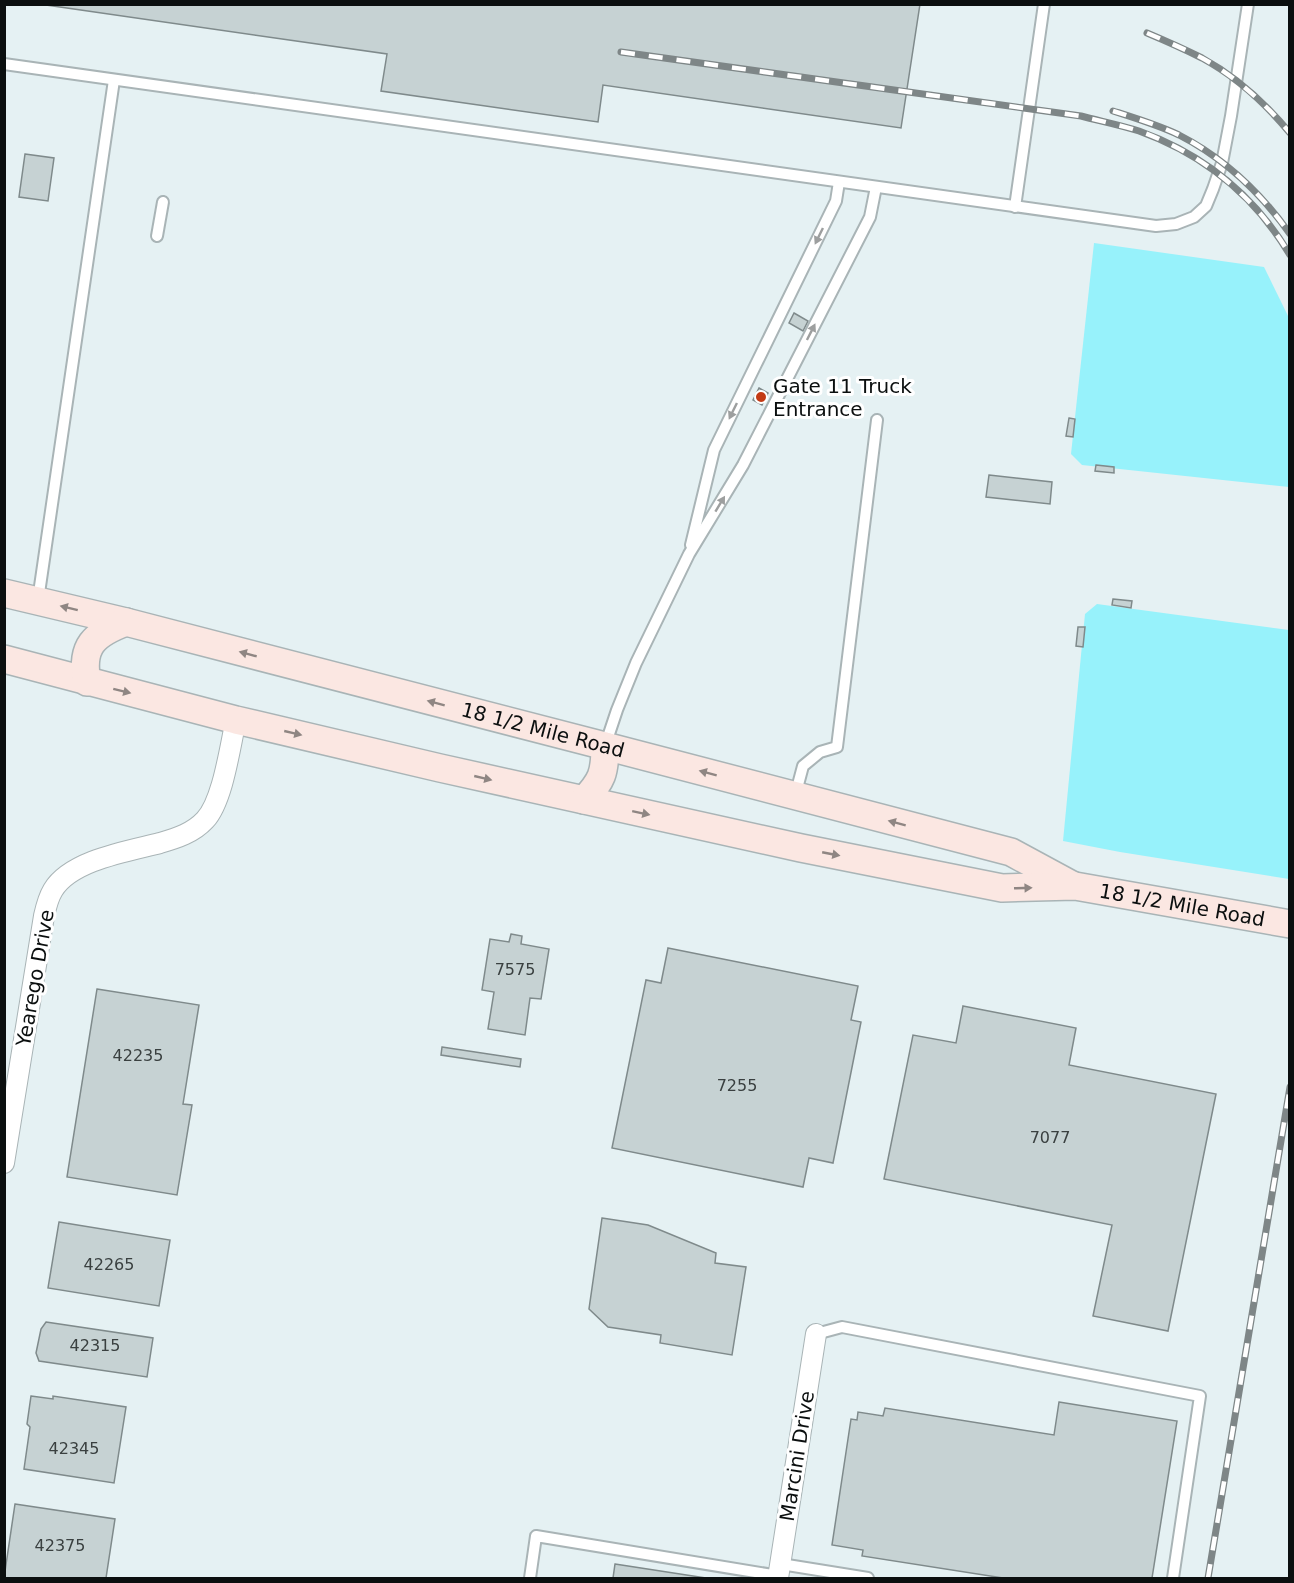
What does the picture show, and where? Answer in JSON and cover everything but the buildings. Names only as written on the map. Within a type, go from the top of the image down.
[{"type":"street","name":"18 1/2 Mile Road","points":[[4,592],[1011,852],[1075,886]]},
{"type":"street","points":[[87,682],[84,669],[85,657],[90,645],[98,635],[126,622]]},
{"type":"street","name":"18 1/2 Mile Road","points":[[4,659],[237,720],[801,848],[1002,888],[1075,886],[1290,924]]},
{"type":"street","name":"Yearego Drive","points":[[4,1163],[44,916],[54,888],[63,878],[84,866],[175,838],[192,831],[206,819],[221,785],[237,720]]},
{"type":"street","points":[[584,800],[600,779],[604,768],[605,746]]},
{"type":"street","name":"Marcini Drive","points":[[779,1573],[816,1334]]},
{"type":"lane","points":[[1014,207],[1044,4]]},
{"type":"lane","points":[[4,64],[1156,226],[1176,224],[1194,217],[1206,206],[1222,163],[1248,4]]},
{"type":"lane","points":[[38,600],[114,80]]},
{"type":"lane","points":[[689,554],[714,450],[836,201],[839,182]]},
{"type":"lane","points":[[605,746],[636,663],[689,554],[743,465],[870,217],[876,187]]},
{"type":"lane","points":[[157,236],[163,202]]},
{"type":"lane","points":[[795,796],[803,766],[820,752],[837,747],[877,420]]},
{"type":"lane","points":[[816,1334],[842,1327],[1200,1396],[1173,1578]]},
{"type":"lane","points":[[530,1578],[536,1536],[779,1573],[867,1578]]},
{"type":"shaded area","points":[[1094,243],[1264,267],[1289,318],[1289,487],[1082,465],[1071,454]]},
{"type":"shaded area","points":[[1097,604],[1289,630],[1289,879],[1063,841],[1085,614]]},
{"type":"railway","points":[[1147,33],[1202,58],[1226,73],[1260,101],[1290,133]]},
{"type":"railway","points":[[621,52],[1081,116],[1139,131],[1185,152],[1225,180],[1261,214],[1290,255]]},
{"type":"railway","points":[[1113,111],[1171,131],[1211,154],[1267,204],[1290,234]]},
{"type":"railway","points":[[1208,1578],[1290,1087]]},
{"type":"place","name":"Gate 11 Truck Entrance","points":[[761,397]]}]
